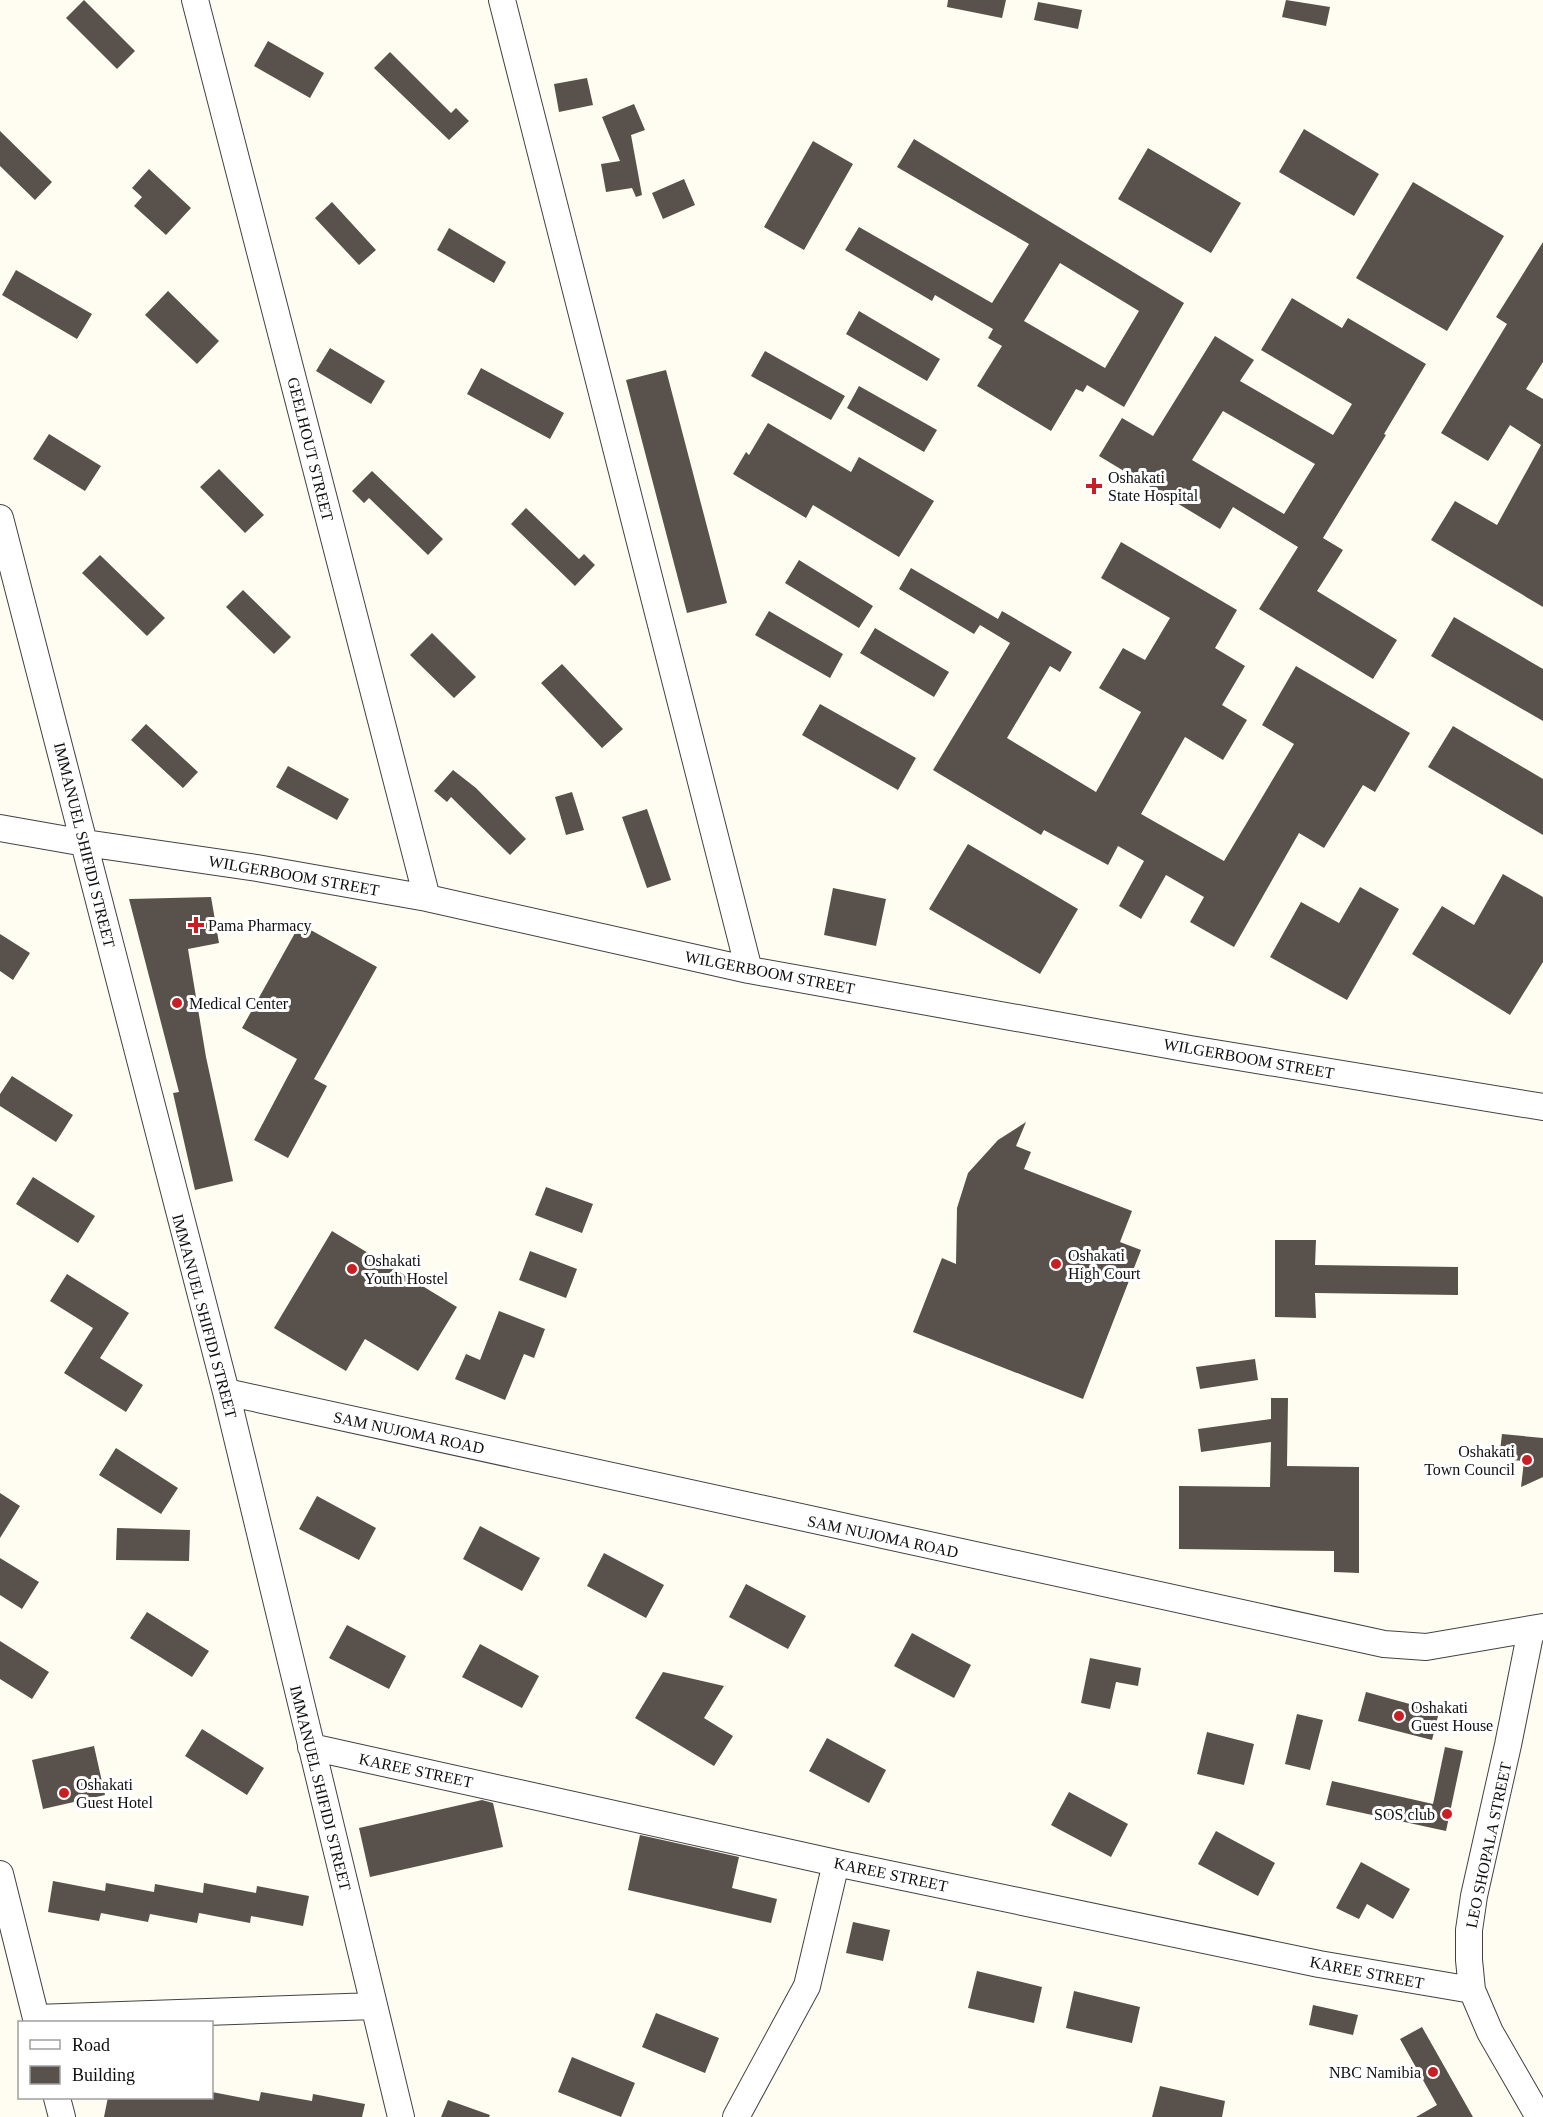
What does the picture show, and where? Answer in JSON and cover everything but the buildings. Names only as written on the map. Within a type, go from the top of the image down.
[{"type":"street","name":"GEELHOUT STREET","points":[[195,0],[427,898]]},
{"type":"street","points":[[502,0],[749,970]]},
{"type":"street","name":"IMMANUEL SHIFIDI STREET","points":[[0,518],[226,1392],[401,2117]]},
{"type":"street","name":"WILGERBOOM STREET","points":[[0,828],[257,868],[427,898],[749,970],[1190,1049],[1543,1107]]},
{"type":"street","name":"SAM NUJOMA ROAD","points":[[226,1392],[1384,1644],[1426,1647],[1537,1628]]},
{"type":"street","name":"LEO SHOPALA STREET","points":[[1537,1628],[1508,1745],[1474,1896],[1469,1930],[1472,1990],[1490,2032],[1539,2117]]},
{"type":"street","name":"KAREE STREET","points":[[311,1747],[836,1863],[1319,1964],[1472,1990]]},
{"type":"street","points":[[736,2117],[807,1986],[836,1863]]},
{"type":"street","points":[[0,1874],[37,2020],[374,2006]]},
{"type":"street","points":[[58,2099],[62,2117]]},
{"type":"place","name":"Oshakati State Hospital","points":[[1094,486]]},
{"type":"place","name":"Pama Pharmacy","points":[[196,925]]},
{"type":"place","name":"Medical Center","points":[[177,1003]]},
{"type":"place","name":"Oshakati High Court","points":[[1056,1264]]},
{"type":"place","name":"Oshakati Youth Hostel","points":[[352,1269]]},
{"type":"place","name":"Oshakati Town Council","points":[[1527,1460]]},
{"type":"place","name":"Oshakati Guest House","points":[[1399,1716]]},
{"type":"place","name":"Oshakati Guest Hotel","points":[[64,1793]]},
{"type":"place","name":"SOS club","points":[[1447,1814]]},
{"type":"place","name":"NBC Namibia","points":[[1433,2072]]}]
